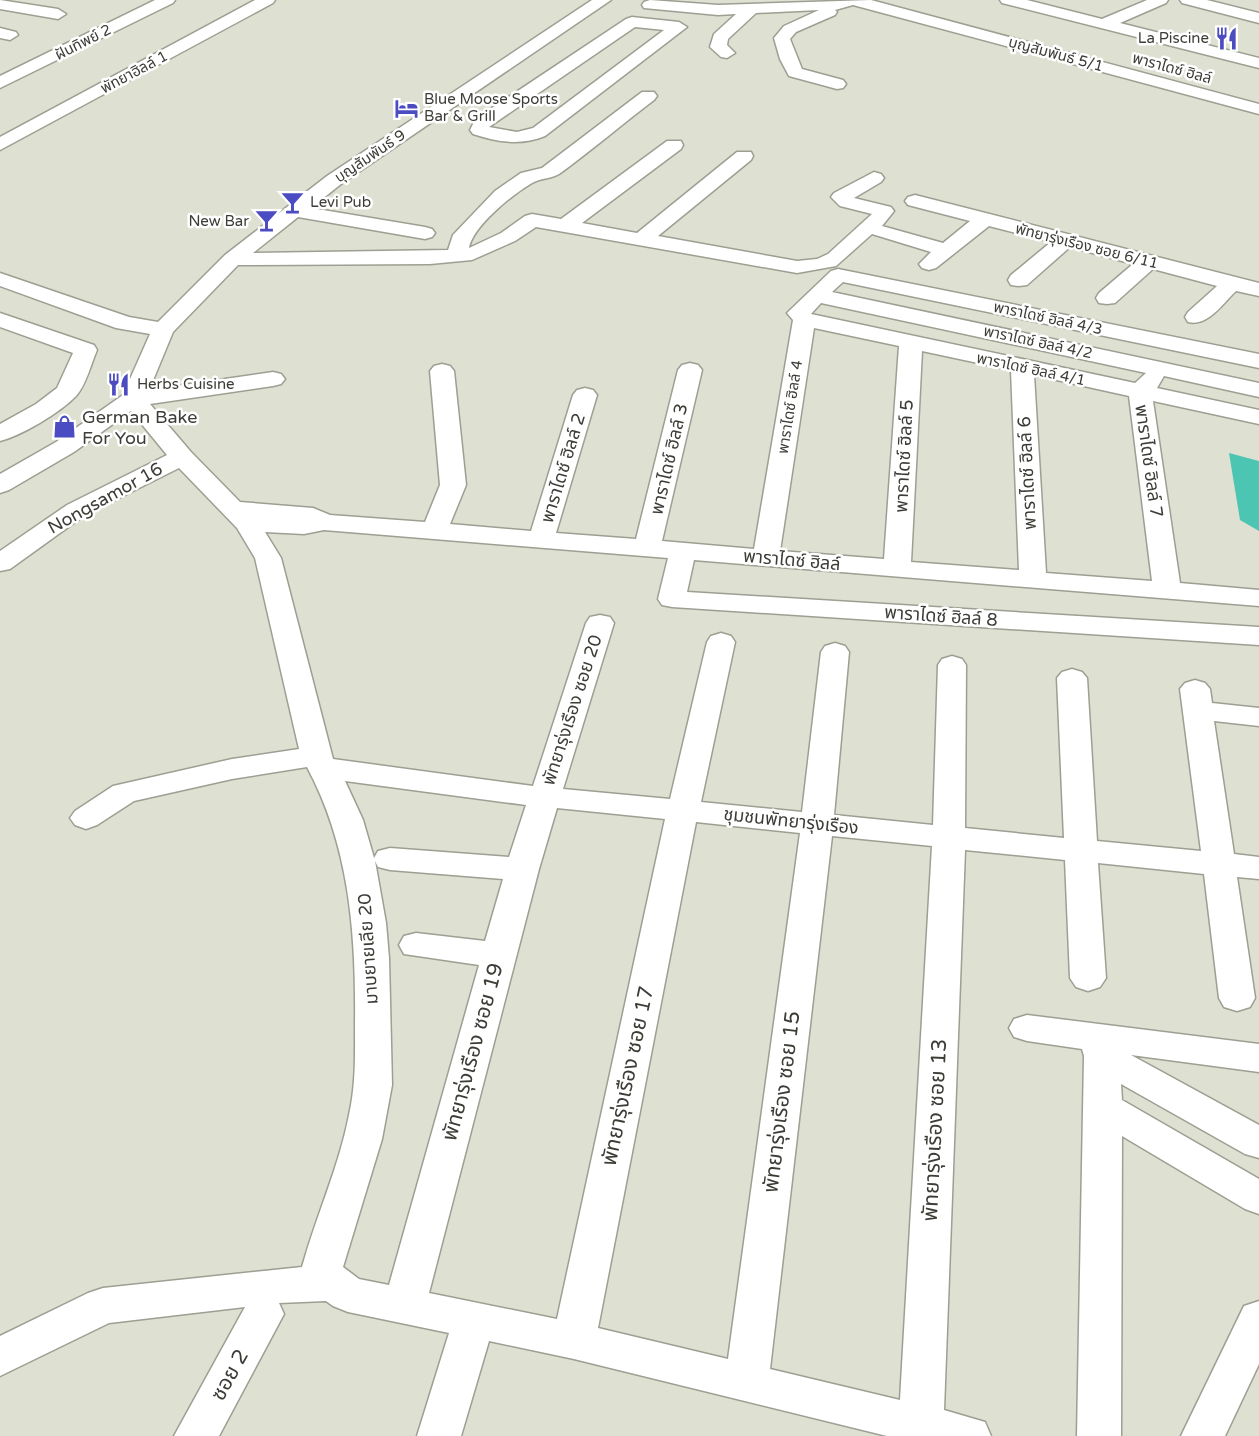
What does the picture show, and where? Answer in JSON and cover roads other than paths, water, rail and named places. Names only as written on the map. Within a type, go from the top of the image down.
[{"type":"street","name":"ฝันทิพย์ 2","points":[[0,83],[167,0]]},
{"type":"street","name":"พัทยาฮิลล์ 1","points":[[0,144],[267,0]]},
{"type":"street","points":[[601,0],[684,9],[835,5],[854,0]]},
{"type":"street","name":"บุญสัมพันธ์ 9","points":[[163,330],[232,259],[302,212],[334,180],[601,0]]},
{"type":"street","name":"บุญสัมพันธ์ 5/1","points":[[854,0],[1259,109]]},
{"type":"street","name":"พาราไดซ์ ฮิลล์","points":[[911,0],[1132,58]]},
{"type":"street","points":[[1008,0],[1259,63]]},
{"type":"street","points":[[1045,9],[1067,0]]},
{"type":"street","points":[[1104,24],[1160,0]]},
{"type":"street","points":[[1188,0],[1259,18]]},
{"type":"street","points":[[0,4],[57,15]]},
{"type":"street","points":[[835,5],[830,12],[790,29],[782,38],[788,59],[795,72],[837,84]]},
{"type":"street","points":[[658,25],[666,7]]},
{"type":"street","points":[[727,53],[718,47],[720,37],[752,8]]},
{"type":"street","points":[[658,25],[680,27],[539,132],[531,136],[515,138],[479,130],[481,124],[489,118],[632,22],[658,25],[684,9]]},
{"type":"street","points":[[1166,40],[1232,11]]},
{"type":"street","points":[[1231,56],[1252,46]]},
{"type":"street","points":[[457,255],[460,239],[502,195],[528,177],[549,172],[648,96]]},
{"type":"street","points":[[565,226],[674,145]]},
{"type":"street","points":[[642,239],[744,156]]},
{"type":"street","points":[[486,212],[796,267],[820,266],[839,257],[882,216],[884,211],[847,202],[841,197],[874,178]]},
{"type":"street","name":"พัทยารุ่งเรือง ซอย 6/11","points":[[915,201],[1259,290]]},
{"type":"street","points":[[302,212],[425,233]]},
{"type":"street","points":[[302,212],[328,228],[355,237]]},
{"type":"street","points":[[929,264],[985,219]]},
{"type":"street","points":[[232,259],[430,258],[472,254],[508,237],[532,220]]},
{"type":"street","points":[[881,232],[946,250]]},
{"type":"street","points":[[1019,280],[1066,240]]},
{"type":"street","points":[[1107,298],[1149,261]]},
{"type":"street","name":"พาราไดซ์ ฮิลล์ 4","points":[[766,558],[804,319],[798,313],[838,275]]},
{"type":"street","name":"พาราไดซ์ ฮิลล์ 4/3","points":[[838,275],[1259,361]]},
{"type":"street","points":[[0,279],[124,323],[163,330],[133,399]]},
{"type":"street","points":[[1196,317],[1232,283]]},
{"type":"street","name":"พาราไดซ์ ฮิลล์ 4/2","points":[[816,295],[1259,390]]},
{"type":"street","name":"พาราไดซ์ ฮิลล์ 4/1","points":[[804,319],[1259,417]]},
{"type":"street","points":[[0,320],[86,350],[67,392],[7,423]]},
{"type":"street","name":"พาราไดซ์ ฮิลล์ 5","points":[[897,569],[911,343]]},
{"type":"street","name":"พาราไดซ์ ฮิลล์ 7","points":[[1167,591],[1140,392],[1161,369],[1178,345]]},
{"type":"street","name":"พาราไดซ์ ฮิลล์ 6","points":[[1022,367],[1033,580]]},
{"type":"street","points":[[434,531],[453,485],[442,370]]},
{"type":"street","name":"พาราไดซ์ ฮิลล์ 3","points":[[647,549],[690,370]]},
{"type":"street","points":[[0,485],[65,447],[133,399],[273,380]]},
{"type":"street","name":"พาราไดซ์ ฮิลล์ 2","points":[[542,540],[585,395]]},
{"type":"street","name":"มาบยายเลีย 20","points":[[133,399],[182,457],[240,516],[269,562],[320,762],[355,842],[369,911],[374,995],[372,1093],[355,1168],[321,1273],[332,1283]]},
{"type":"street","points":[[7,423],[65,447]]},
{"type":"street","name":"Nongsamor 16","points":[[0,563],[76,510],[182,457]]},
{"type":"street","points":[[0,458],[26,471]]},
{"type":"street","name":"พาราไดซ์ ฮิลล์","points":[[240,516],[313,516],[324,522],[1259,598]]},
{"type":"street","name":"พาราไดซ์ ฮิลล์ 8","points":[[683,551],[672,599],[1259,636]]},
{"type":"street","name":"พัทยารุ่งเรือง ซอย 20","points":[[544,796],[600,623]]},
{"type":"street","name":"พัทยารุ่งเรือง ซอย 17","points":[[574,1341],[683,810],[721,642]]},
{"type":"street","name":"พัทยารุ่งเรือง ซอย 15","points":[[747,1381],[817,824],[835,652]]},
{"type":"street","name":"พัทยารุ่งเรือง ซอย 13","points":[[899,1425],[949,837],[952,665]]},
{"type":"street","points":[[1072,678],[1088,978]]},
{"type":"street","points":[[1237,998],[1196,700],[1259,717]]},
{"type":"street","name":"ชุมชนพัทยารุ่งเรือง","points":[[86,818],[124,793],[232,769],[320,762],[544,796],[1259,867]]},
{"type":"street","name":"พัทยารุ่งเรือง ซอย 19","points":[[404,1307],[522,869],[544,796]]},
{"type":"street","points":[[390,859],[522,869]]},
{"type":"street","points":[[416,945],[499,955]]},
{"type":"street","points":[[1027,1028],[1100,1048],[1259,1058]]},
{"type":"street","points":[[1099,1436],[1103,1107],[1100,1048]]},
{"type":"street","points":[[1100,1048],[1259,1143]]},
{"type":"street","points":[[1103,1107],[1259,1198]]},
{"type":"street","points":[[0,1357],[103,1306],[277,1286],[332,1283],[348,1294],[574,1341],[747,1381],[899,1425],[969,1436]]},
{"type":"street","name":"ซอย 2","points":[[196,1436],[263,1314]]},
{"type":"street","points":[[1203,1436],[1259,1319]]},
{"type":"street","points":[[445,1434],[474,1321]]},
{"type":"water","points":[[1229,453],[1259,461],[1259,531],[1240,520]]},
{"type":"place","name":"La Piscine","points":[[1227,38]]},
{"type":"place","name":"Blue Moose Sports Bar & Grill","points":[[406,108]]},
{"type":"place","name":"Levi Pub","points":[[292,202]]},
{"type":"place","name":"New Bar","points":[[267,221]]},
{"type":"place","name":"Herbs Cuisine","points":[[119,384]]},
{"type":"place","name":"German Bake For You","points":[[64,427]]}]
